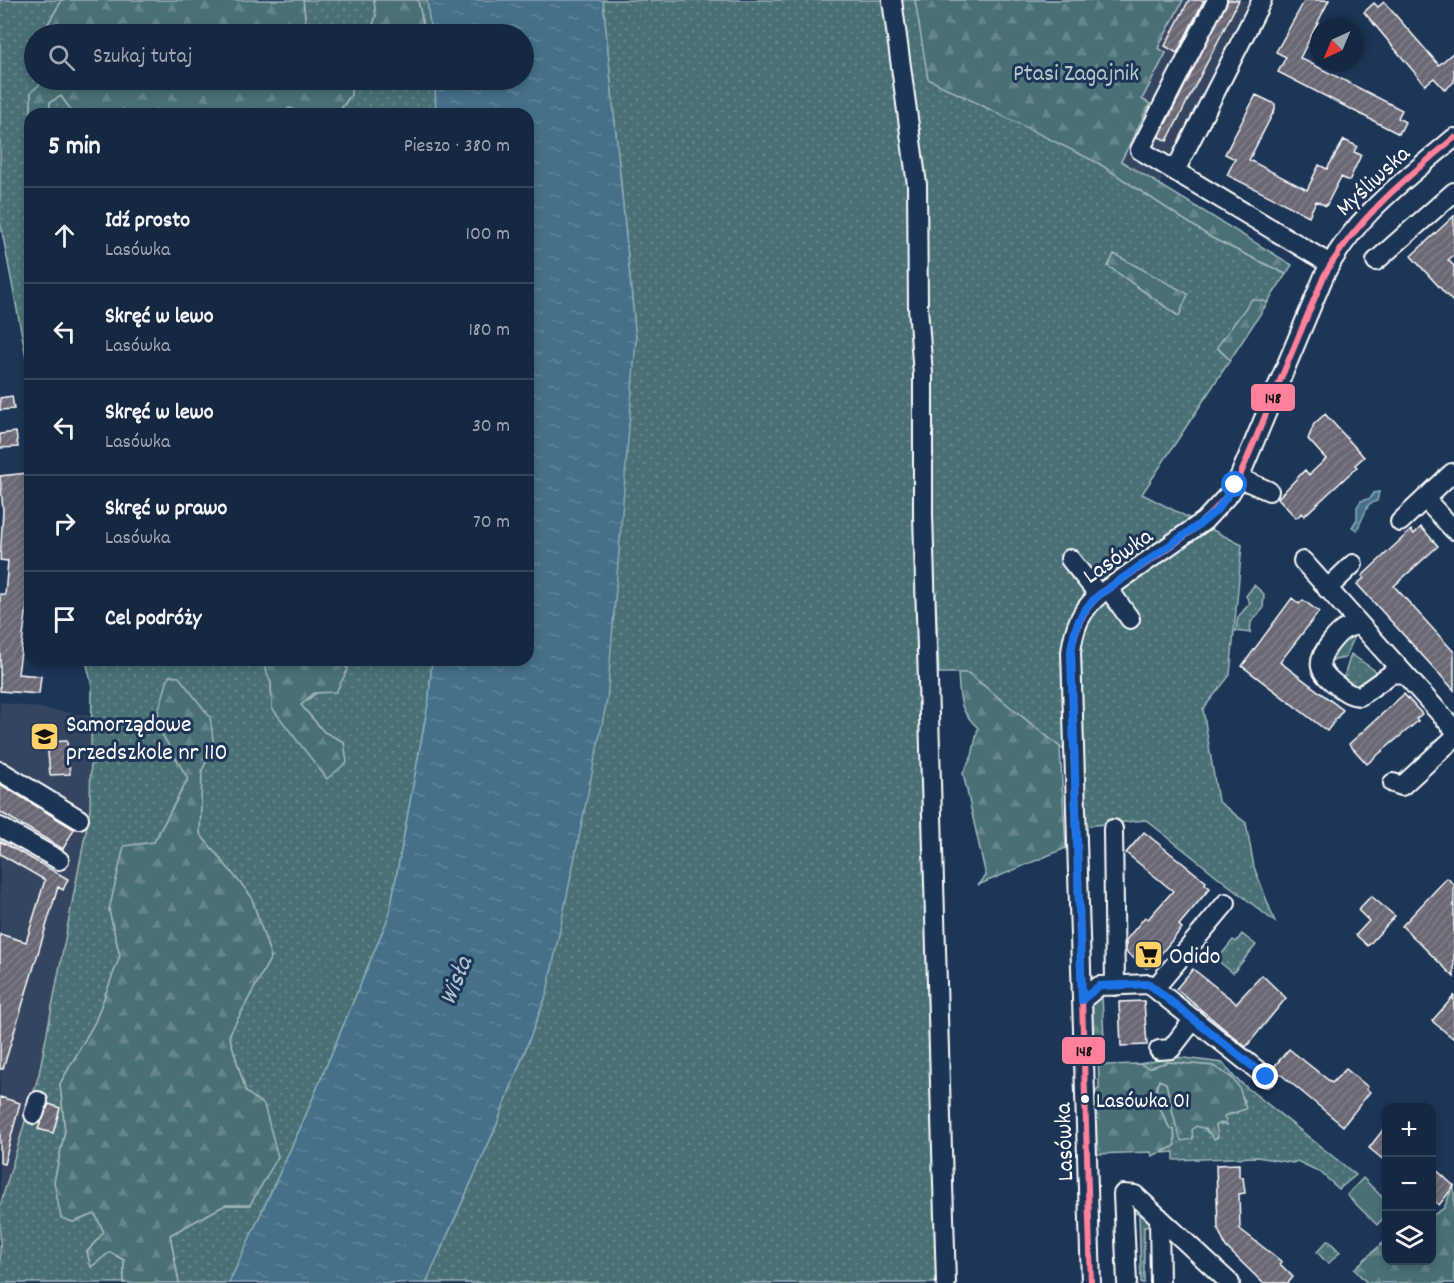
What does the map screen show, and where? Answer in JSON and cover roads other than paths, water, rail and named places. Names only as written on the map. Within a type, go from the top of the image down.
[{"type":"street","points":[[892,0],[917,184],[918,307],[923,375],[923,515],[946,1283]]},
{"type":"street","points":[[1217,0],[1140,150],[1330,264]]},
{"type":"street","points":[[1175,171],[1262,0]]},
{"type":"street","name":"Myśliwska","points":[[1330,264],[1357,224],[1454,138]]},
{"type":"street","points":[[1377,261],[1454,192]]},
{"type":"street","name":"Lasówka","points":[[1091,1283],[1071,652],[1077,622],[1088,604],[1217,510],[1239,478],[1330,264]]},
{"type":"street","points":[[1291,357],[1300,375]]},
{"type":"street","points":[[1400,522],[1452,473]]},
{"type":"street","points":[[1239,478],[1269,491]]},
{"type":"street","points":[[1425,499],[1454,530]]},
{"type":"street","points":[[1070,559],[1130,619]]},
{"type":"street","points":[[1303,561],[1454,729]]},
{"type":"street","points":[[1327,589],[1353,564]]},
{"type":"street","points":[[1359,625],[1343,628],[1322,654],[1320,665],[1326,677],[1349,695],[1360,696],[1391,674],[1403,673]]},
{"type":"street","points":[[1393,783],[1402,786],[1454,738]]},
{"type":"street","points":[[0,771],[79,819]]},
{"type":"street","points":[[0,827],[59,860]]},
{"type":"street","points":[[1113,829],[1115,986]]},
{"type":"street","points":[[1159,992],[1226,903]]},
{"type":"street","points":[[1159,992],[1202,947]]},
{"type":"street","points":[[1082,1000],[1099,986],[1149,984],[1266,1077]]},
{"type":"street","points":[[1159,1050],[1171,1049],[1194,1019]]},
{"type":"street","points":[[1127,1283],[1123,1194],[1135,1195],[1230,1283]]},
{"type":"street","points":[[1159,1216],[1160,1283]]},
{"type":"water","name":"Wisła","points":[[427,0],[603,0],[636,340],[607,700],[547,993],[495,1129],[426,1283],[229,1283],[303,1122],[389,916],[429,699],[432,666],[534,666],[534,108],[436,108],[435,90],[534,90],[534,24],[430,24]]},
{"type":"water","points":[[1379,492],[1377,501],[1369,504],[1357,530],[1352,527],[1357,519],[1357,507],[1361,501]]},
{"type":"place","name":"Samorządowe przedszkole nr 110","points":[[45,737]]},
{"type":"place","name":"Odido","points":[[1148,955]]},
{"type":"place","name":"Lasówka 01","points":[[1085,1099]]},
{"type":"park label","name":"Ptasi Zagajnik","points":[[1076,72]]}]
